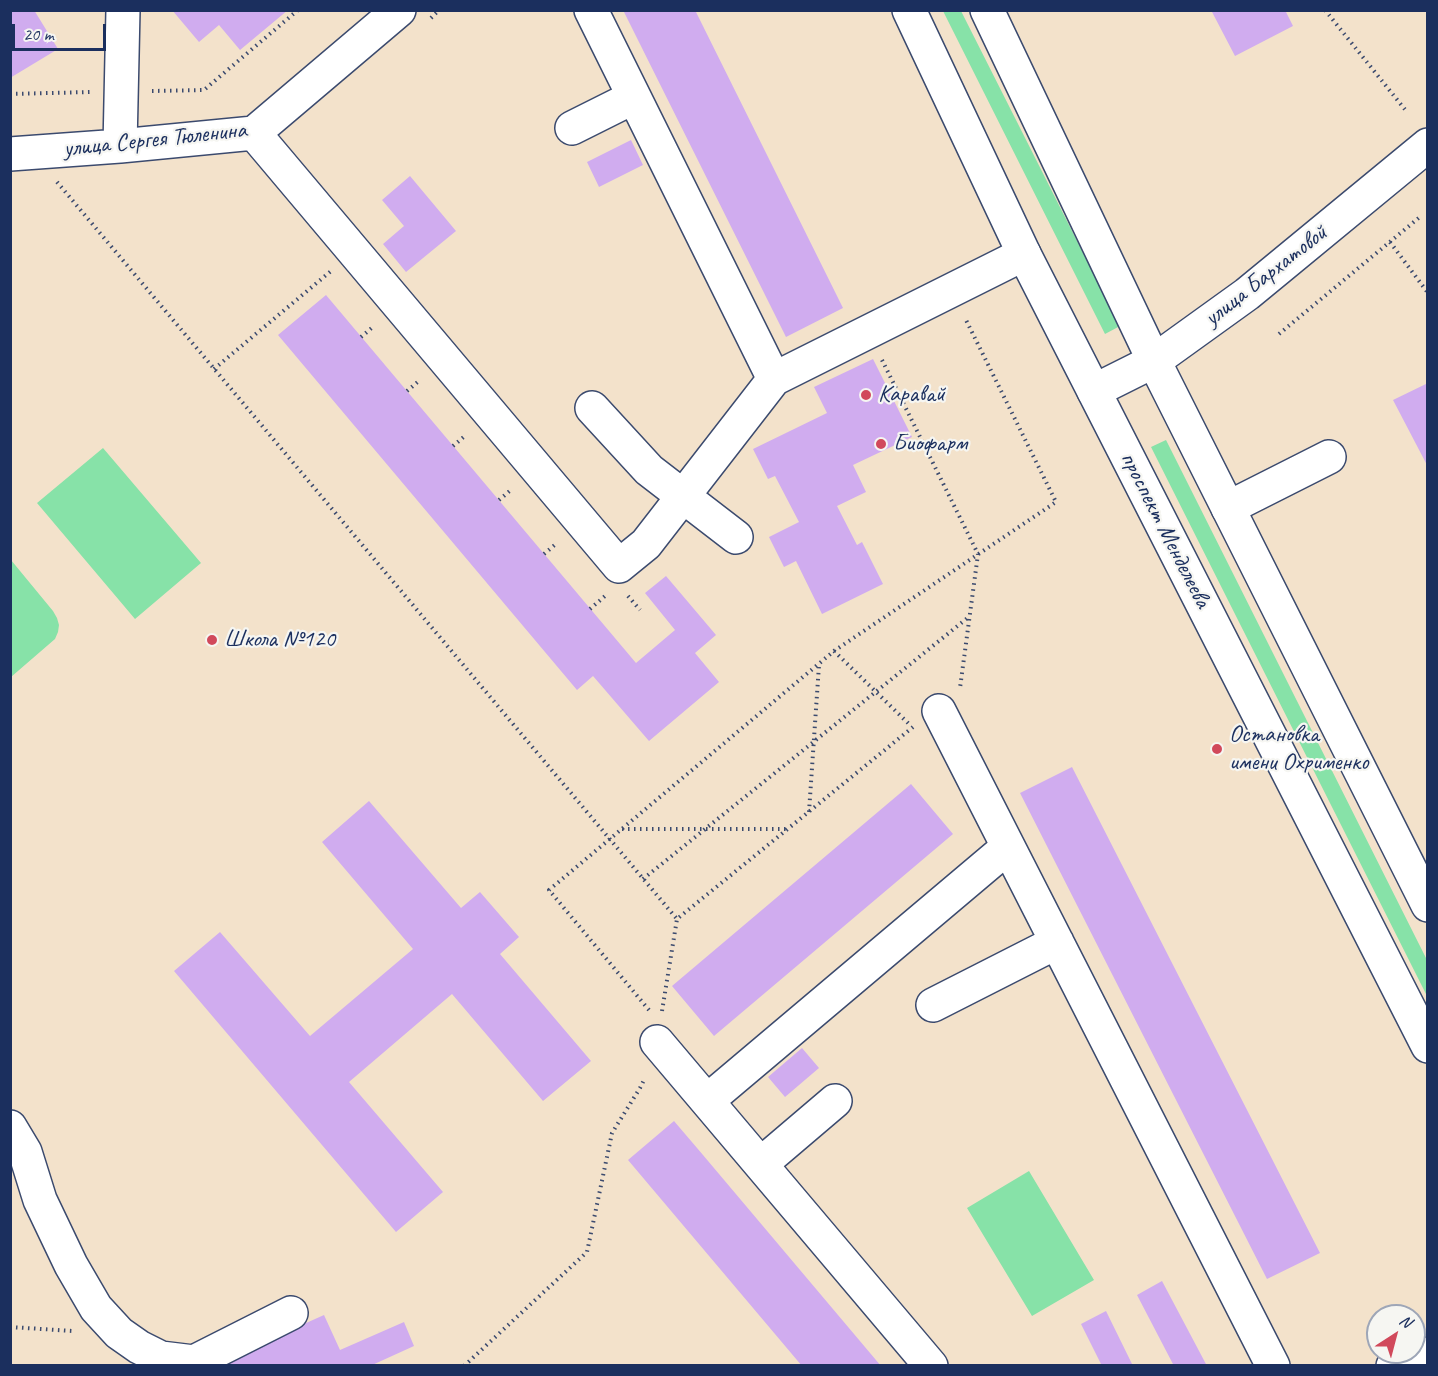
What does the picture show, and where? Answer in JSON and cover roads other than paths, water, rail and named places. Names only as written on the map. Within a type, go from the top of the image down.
[{"type":"main road","points":[[120,146],[123,10]]},
{"type":"main road","name":"улица Сергея Тюленина","points":[[10,154],[254,133],[399,10]]},
{"type":"main road","points":[[591,10],[774,379]]},
{"type":"main road","name":"проспект Менделеева","points":[[909,10],[1024,254],[1428,1046]]},
{"type":"main road","points":[[987,10],[1154,361],[1428,905]]},
{"type":"main road","points":[[572,128],[634,97]]},
{"type":"main road","points":[[254,133],[619,566],[646,544],[774,379],[1024,254]]},
{"type":"main road","name":"улица Бархатовой","points":[[1094,391],[1154,361],[1275,271],[1428,145]]},
{"type":"main road","points":[[592,408],[649,470],[736,537]]},
{"type":"main road","points":[[1228,508],[1329,457]]},
{"type":"main road","points":[[949,700],[1008,847],[1273,1365]]},
{"type":"main road","points":[[707,1101],[1008,847]]},
{"type":"main road","points":[[933,1005],[1057,942]]},
{"type":"main road","points":[[659,1033],[707,1101],[931,1365]]},
{"type":"main road","points":[[761,1164],[835,1101]]},
{"type":"main road","points":[[10,1127],[25,1152],[40,1200],[71,1265],[96,1308],[119,1333],[139,1347],[161,1358],[194,1362],[291,1313]]},
{"type":"main road","points":[[1393,1365],[1428,1354]]},
{"type":"place","name":"Каравай","points":[[866,395]]},
{"type":"place","name":"Биофарм","points":[[881,444]]},
{"type":"place","name":"Школа №120","points":[[212,640]]},
{"type":"place","name":"Остановка имени Охрименко","points":[[1217,749]]}]
